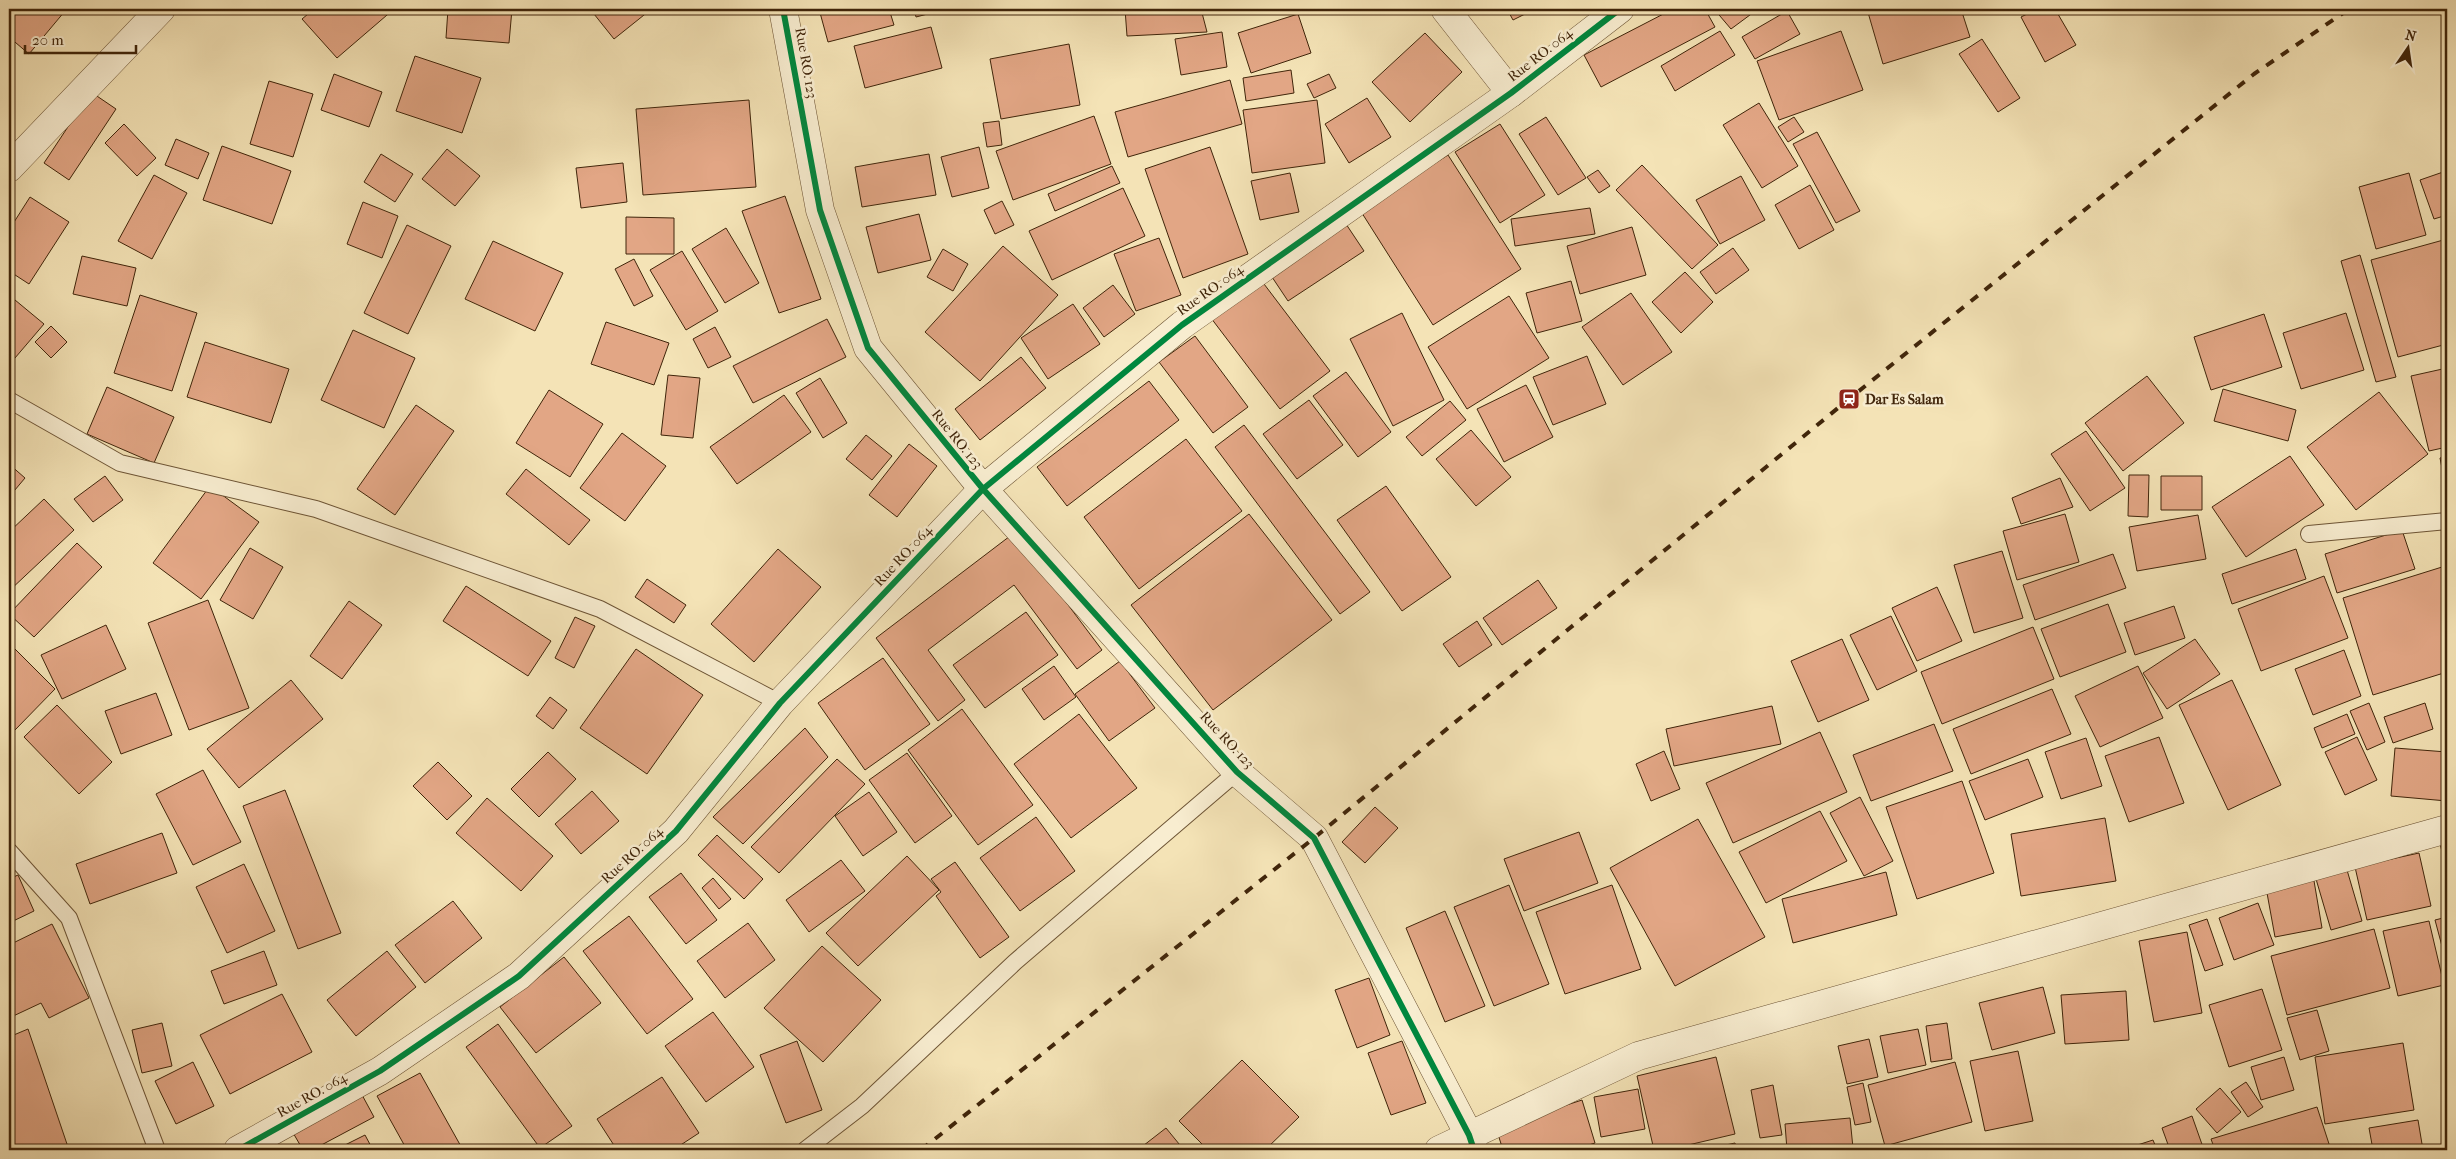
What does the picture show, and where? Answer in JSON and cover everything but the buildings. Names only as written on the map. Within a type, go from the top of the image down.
[{"type":"street","points":[[9,168],[161,9]]},
{"type":"street","name":"Rue RO. 123","points":[[783,9],[820,210],[868,348],[983,490],[1237,772],[1314,838],[1471,1142]]},
{"type":"street","points":[[1445,9],[1511,93]]},
{"type":"street","name":"Rue RO. 064","points":[[238,1150],[380,1071],[519,976],[676,832],[780,703],[983,490],[1182,325],[1511,93],[1620,9]]},
{"type":"street","points":[[1439,1150],[1471,1142],[1638,1056],[2447,828]]},
{"type":"lane","points":[[9,400],[120,463],[316,509],[600,609],[780,703]]},
{"type":"lane","points":[[2308,534],[2447,521]]},
{"type":"lane","points":[[805,1150],[862,1106],[1015,962],[1237,772]]},
{"type":"lane","points":[[9,851],[69,918],[157,1150]]},
{"type":"railway","points":[[921,1150],[1314,838],[1849,399],[2254,74],[2349,9]]},
{"type":"cycle path","points":[[783,9],[820,210],[868,348],[983,489],[1237,772],[1314,838],[1469,1135],[1474,1150]]},
{"type":"cycle path","points":[[238,1150],[380,1071],[519,976],[676,831],[780,703],[983,489],[1182,325],[1511,93],[1620,9]]},
{"type":"place","name":"Dar Es Salam","points":[[1849,399]]}]
